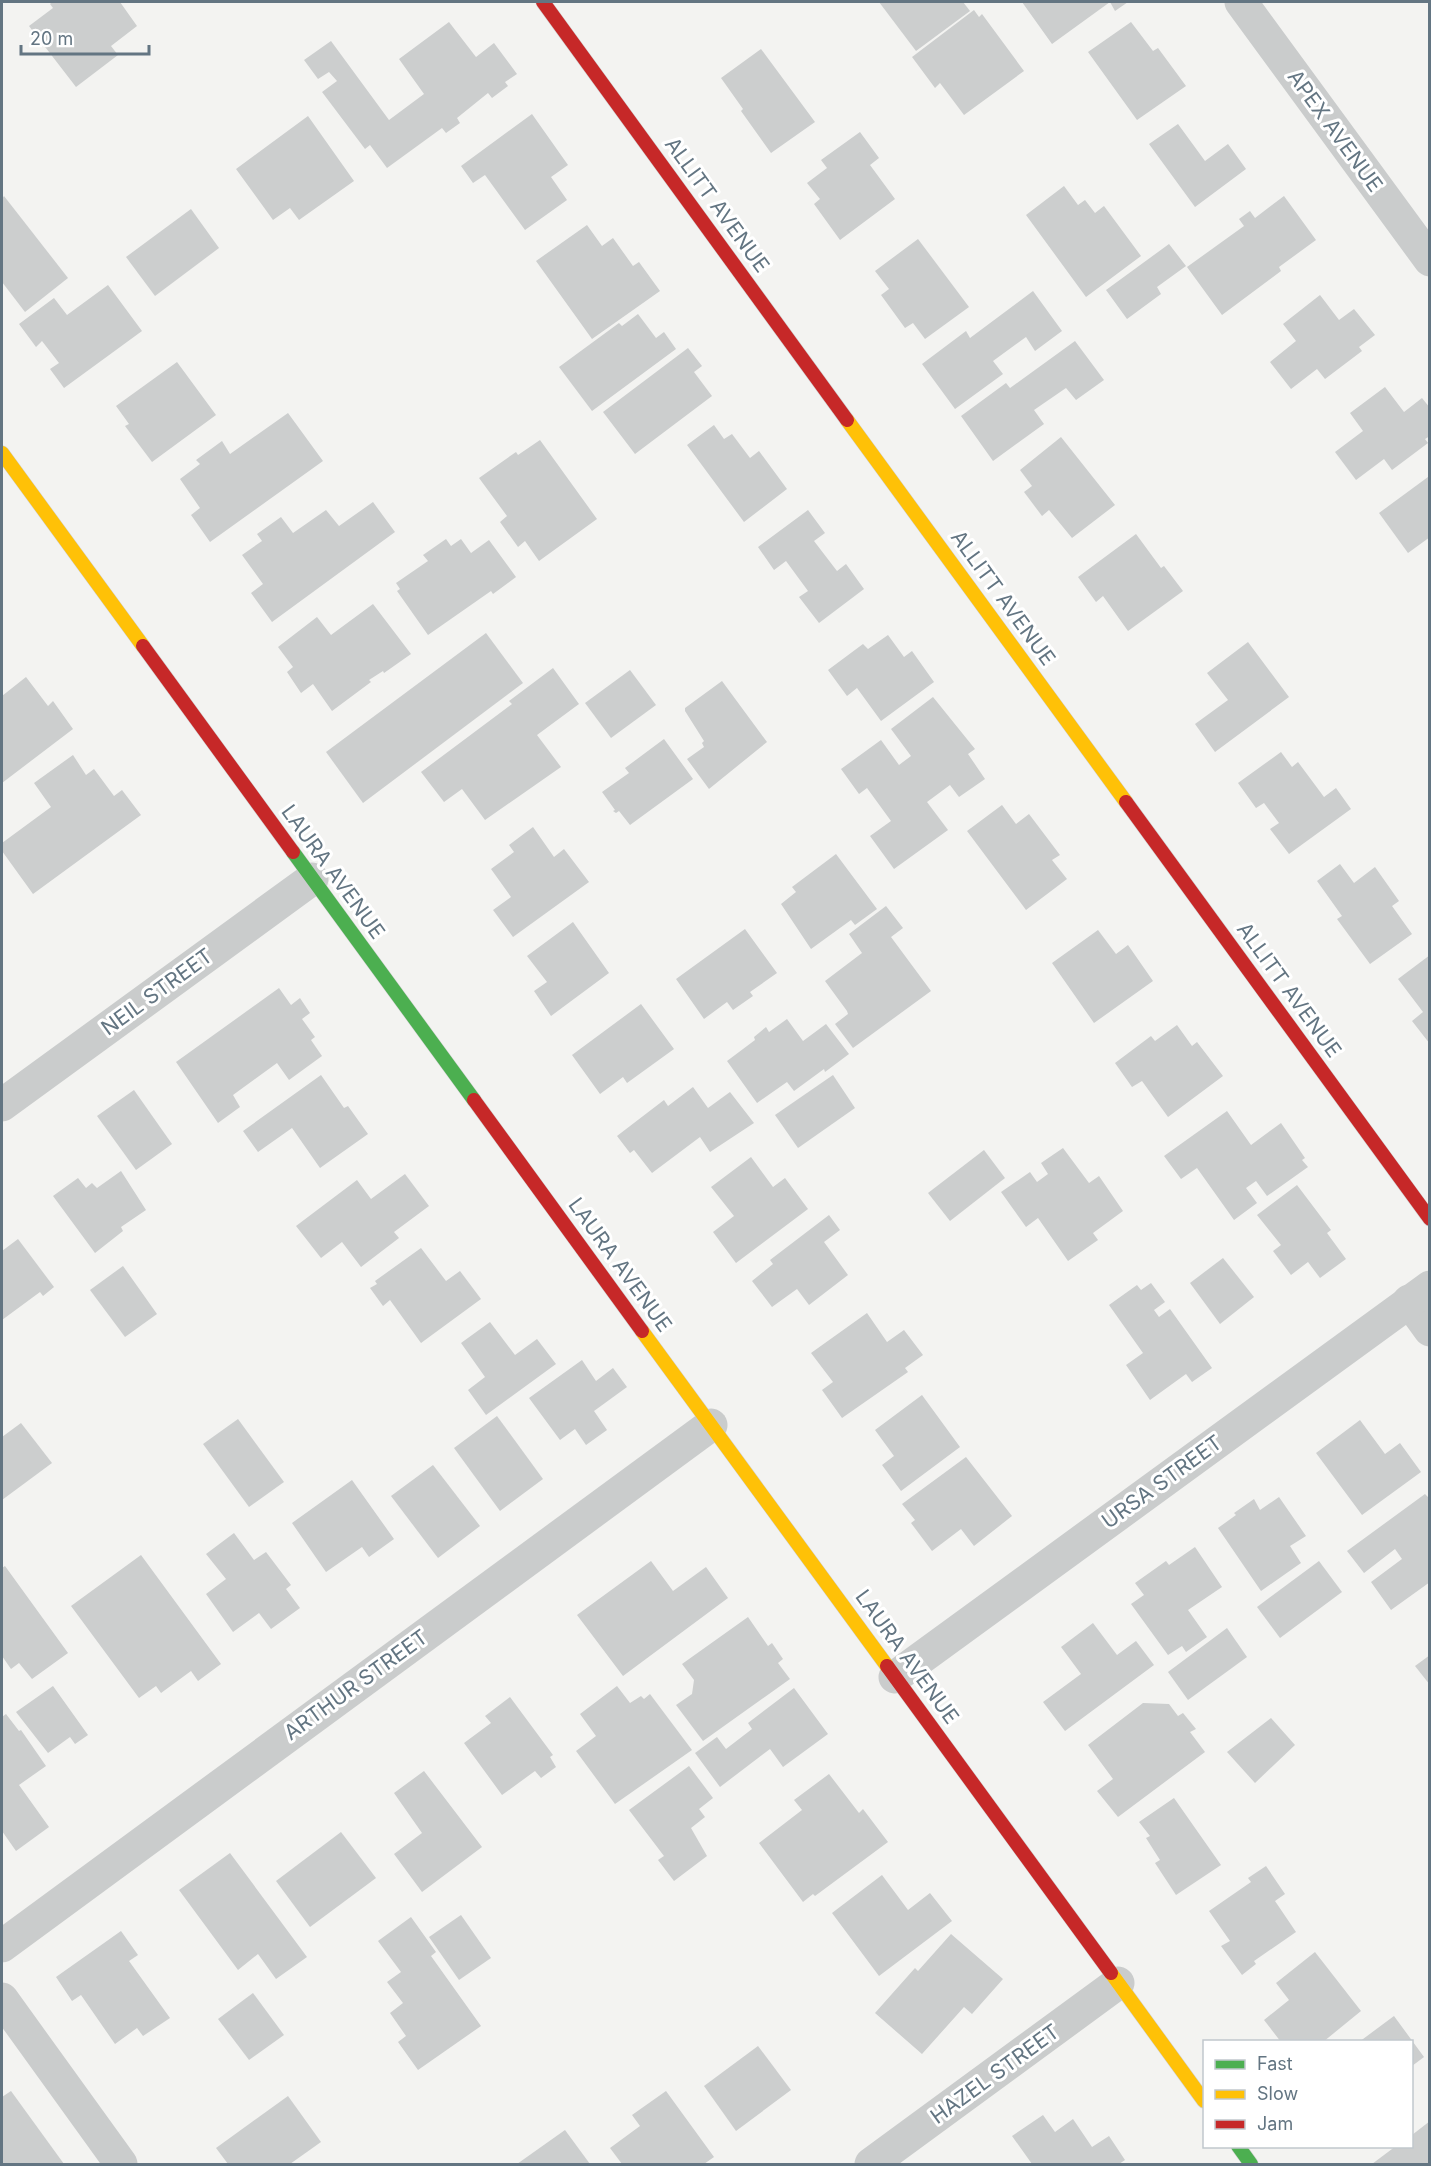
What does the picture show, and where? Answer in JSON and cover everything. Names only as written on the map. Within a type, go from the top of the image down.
[{"type":"street","name":"ALLITT AVENUE","points":[[543,2],[1430,1219]]},
{"type":"street","name":"APEX AVENUE","points":[[1241,2],[1430,260]]},
{"type":"street","name":"LAURA AVENUE","points":[[2,453],[1203,2100]]},
{"type":"street","name":"NEIL STREET","points":[[2,1105],[312,879]]},
{"type":"street","points":[[1419,1294],[1430,1330]]},
{"type":"street","name":"URSA STREET","points":[[895,1677],[1419,1294]]},
{"type":"street","name":"ARTHUR STREET","points":[[2,1946],[711,1425]]},
{"type":"street","name":"HAZEL STREET","points":[[871,2164],[1118,1983]]},
{"type":"street","points":[[2,1999],[121,2164]]},
{"type":"street","points":[[1239,2148],[1251,2164]]},
{"type":"building","points":[[52,2],[120,2],[137,26],[111,46],[118,55],[76,87],[29,26],[53,8],[50,4]]},
{"type":"building","points":[[879,2],[963,2],[970,11],[916,51]]},
{"type":"building","points":[[1022,2],[1110,2],[1052,44]]},
{"type":"building","points":[[1110,2],[1128,2],[1115,11]]},
{"type":"building","points":[[974,10],[979,17],[982,14],[1024,71],[964,115],[940,83],[935,88],[912,57]]},
{"type":"building","points":[[449,22],[476,57],[494,43],[517,74],[505,82],[508,86],[492,98],[488,93],[457,118],[460,123],[446,133],[442,128],[387,168],[370,145],[365,149],[322,92],[337,81],[329,72],[318,79],[304,60],[331,41],[389,120],[424,94],[399,59]]},
{"type":"building","points":[[1131,22],[1153,51],[1158,48],[1186,86],[1137,120],[1088,52]]},
{"type":"building","points":[[761,49],[815,122],[771,153],[721,78]]},
{"type":"building","points":[[532,114],[568,165],[551,177],[567,200],[525,230],[485,175],[473,183],[461,166]]},
{"type":"building","points":[[308,116],[354,181],[299,220],[290,208],[273,220],[236,169]]},
{"type":"building","points":[[1178,124],[1205,161],[1228,144],[1246,169],[1195,207],[1149,144]]},
{"type":"building","points":[[860,132],[879,158],[870,165],[895,199],[840,240],[814,204],[820,199],[807,183],[827,168],[821,160]]},
{"type":"building","points":[[1064,186],[1078,205],[1085,200],[1095,213],[1104,206],[1141,256],[1086,297],[1026,215]]},
{"type":"building","points":[[4,196],[68,278],[25,312],[2,282],[2,199]]},
{"type":"building","points":[[1284,196],[1316,240],[1279,267],[1281,271],[1222,315],[1187,267],[1244,226],[1239,219],[1250,211],[1255,218]]},
{"type":"building","points":[[191,209],[219,248],[155,296],[126,257]]},
{"type":"building","points":[[587,225],[602,246],[613,238],[633,266],[639,262],[660,291],[592,339],[536,261]]},
{"type":"building","points":[[918,239],[969,307],[925,339],[913,323],[905,328],[881,295],[889,289],[875,271]]},
{"type":"building","points":[[1169,244],[1186,266],[1157,287],[1161,294],[1127,319],[1106,290]]},
{"type":"building","points":[[108,285],[142,331],[64,388],[50,369],[59,363],[42,341],[36,347],[19,324],[54,298],[67,315]]},
{"type":"building","points":[[1033,291],[1062,331],[1035,351],[1026,337],[993,361],[1003,374],[955,409],[922,364],[966,331],[970,338]]},
{"type":"building","points":[[1320,295],[1339,320],[1354,309],[1375,335],[1359,347],[1362,351],[1325,379],[1317,369],[1291,389],[1270,362],[1296,341],[1283,324]]},
{"type":"building","points":[[638,314],[656,338],[664,332],[676,349],[592,411],[559,367],[619,323],[622,326]]},
{"type":"building","points":[[1075,341],[1104,380],[1076,400],[1066,388],[1034,410],[1044,424],[993,461],[961,416],[1006,383],[1010,388]]},
{"type":"building","points":[[688,348],[702,366],[694,372],[712,396],[635,454],[603,412]]},
{"type":"building","points":[[177,362],[216,415],[152,462],[125,426],[129,424],[116,406]]},
{"type":"building","points":[[1385,387],[1404,412],[1422,398],[1430,408],[1430,436],[1425,439],[1428,443],[1392,470],[1384,459],[1356,480],[1335,452],[1363,431],[1350,413]]},
{"type":"building","points":[[288,413],[323,461],[210,542],[191,515],[200,508],[180,479],[200,464],[196,460],[222,441],[230,454]]},
{"type":"building","points":[[714,425],[724,439],[732,434],[750,458],[759,451],[787,489],[744,522],[687,445]]},
{"type":"building","points":[[1061,437],[1115,505],[1072,538],[1049,510],[1042,516],[1024,492],[1032,486],[1020,470]]},
{"type":"building","points":[[540,440],[597,519],[539,561],[525,541],[518,547],[500,522],[507,516],[479,478],[516,452],[518,455]]},
{"type":"building","points":[[1428,477],[1430,480],[1430,537],[1408,553],[1379,513]]},
{"type":"building","points":[[373,502],[395,532],[272,622],[251,593],[263,584],[242,555],[262,541],[257,534],[281,517],[293,533],[326,510],[339,526]]},
{"type":"building","points":[[808,510],[825,533],[814,541],[837,571],[846,564],[864,589],[819,623],[799,597],[808,591],[786,561],[774,570],[758,547]]},
{"type":"building","points":[[1136,534],[1161,568],[1164,566],[1183,591],[1128,631],[1103,596],[1096,602],[1078,577]]},
{"type":"building","points":[[446,539],[451,546],[461,539],[471,553],[489,540],[516,577],[493,594],[491,591],[428,635],[397,591],[400,589],[396,583],[428,561],[423,555]]},
{"type":"building","points":[[373,604],[411,654],[384,673],[383,671],[369,680],[371,682],[332,711],[313,684],[301,693],[287,672],[293,667],[278,647],[317,617],[331,635]]},
{"type":"building","points":[[486,633],[523,683],[363,803],[326,752]]},
{"type":"building","points":[[888,635],[904,657],[912,651],[934,682],[881,721],[857,688],[847,696],[828,670],[863,644],[868,649]]},
{"type":"building","points":[[1248,642],[1289,697],[1215,752],[1195,724],[1228,700],[1207,673]]},
{"type":"building","points":[[553,668],[579,704],[537,735],[561,767],[485,820],[462,789],[444,802],[421,772],[512,704],[509,701]]},
{"type":"building","points":[[630,670],[656,705],[611,738],[585,703]]},
{"type":"building","points":[[26,677],[48,706],[53,701],[73,729],[2,783],[2,696]]},
{"type":"building","points":[[722,681],[767,742],[709,789],[687,759],[704,747],[702,743],[704,741],[685,708]]},
{"type":"building","points":[[933,697],[975,749],[968,754],[985,779],[959,797],[950,785],[927,802],[948,830],[894,869],[870,836],[891,821],[867,788],[859,794],[841,769],[881,740],[899,765],[911,756],[891,729]]},
{"type":"building","points":[[664,739],[693,779],[630,825],[619,811],[616,813],[613,811],[615,810],[602,792],[629,773],[625,768]]},
{"type":"building","points":[[1281,752],[1292,767],[1298,762],[1324,797],[1336,788],[1351,809],[1289,854],[1270,829],[1279,823],[1264,803],[1256,808],[1238,783]]},
{"type":"building","points":[[73,755],[86,775],[94,769],[114,796],[122,790],[141,815],[33,894],[2,851],[2,843],[51,807],[34,783]]},
{"type":"building","points":[[1002,805],[1016,824],[1029,814],[1060,855],[1052,860],[1067,879],[1026,910],[967,831]]},
{"type":"building","points":[[533,827],[554,857],[564,849],[589,882],[513,937],[493,910],[511,897],[491,869],[514,852],[509,845]]},
{"type":"building","points":[[836,854],[877,909],[855,925],[851,920],[811,949],[781,904],[796,892],[792,887]]},
{"type":"building","points":[[1340,864],[1354,883],[1375,867],[1399,901],[1392,906],[1412,934],[1370,964],[1337,919],[1342,916],[1317,881]]},
{"type":"building","points":[[886,906],[903,928],[891,937],[931,991],[853,1048],[835,1024],[848,1014],[847,1011],[825,981],[862,953],[849,934]]},
{"type":"building","points":[[573,922],[609,973],[551,1016],[534,991],[547,982],[527,956]]},
{"type":"building","points":[[745,929],[777,973],[750,992],[753,996],[733,1010],[727,1002],[704,1019],[676,979]]},
{"type":"building","points":[[1098,930],[1116,954],[1128,945],[1153,981],[1094,1023],[1052,963]]},
{"type":"building","points":[[1430,955],[1430,1044],[1412,1021],[1423,1012],[1398,979]]},
{"type":"building","points":[[279,988],[291,1005],[300,998],[310,1013],[302,1019],[315,1037],[311,1040],[322,1056],[289,1080],[277,1063],[233,1095],[240,1107],[218,1123],[176,1062]]},
{"type":"building","points":[[641,1004],[674,1049],[627,1083],[623,1077],[600,1094],[572,1055]]},
{"type":"building","points":[[787,1019],[803,1041],[826,1024],[849,1054],[794,1091],[787,1082],[757,1103],[727,1061],[755,1040],[754,1037],[766,1027],[769,1032]]},
{"type":"building","points":[[1177,1025],[1192,1046],[1197,1042],[1223,1076],[1168,1117],[1142,1081],[1132,1087],[1115,1063],[1151,1036],[1155,1041]]},
{"type":"building","points":[[321,1075],[344,1108],[348,1106],[368,1134],[320,1168],[292,1128],[258,1152],[243,1131]]},
{"type":"building","points":[[833,1075],[855,1108],[798,1148],[775,1115]]},
{"type":"building","points":[[693,1087],[708,1108],[730,1092],[754,1123],[710,1152],[700,1137],[652,1173],[634,1150],[630,1153],[617,1136],[664,1100],[668,1106]]},
{"type":"building","points":[[134,1090],[172,1144],[136,1170],[97,1116]]},
{"type":"building","points":[[1227,1111],[1251,1145],[1281,1123],[1305,1158],[1302,1160],[1308,1167],[1267,1196],[1256,1181],[1246,1188],[1257,1203],[1234,1220],[1197,1168],[1181,1179],[1164,1156]]},
{"type":"building","points":[[1063,1148],[1089,1183],[1099,1176],[1123,1211],[1093,1233],[1098,1240],[1068,1261],[1038,1218],[1026,1227],[1001,1192],[1030,1172],[1037,1182],[1048,1174],[1041,1163]]},
{"type":"building","points":[[984,1150],[1005,1178],[950,1221],[928,1193]]},
{"type":"building","points":[[751,1157],[773,1187],[785,1178],[808,1209],[736,1263],[713,1232],[734,1216],[711,1187]]},
{"type":"building","points":[[121,1171],[146,1210],[121,1227],[123,1231],[95,1253],[53,1196],[78,1178],[86,1188],[92,1183],[97,1188]]},
{"type":"building","points":[[405,1174],[429,1206],[394,1232],[399,1238],[361,1267],[342,1242],[321,1258],[296,1226],[357,1180],[371,1199]]},
{"type":"building","points":[[1297,1185],[1331,1230],[1327,1233],[1346,1259],[1320,1278],[1308,1262],[1291,1275],[1273,1251],[1281,1245],[1257,1215]]},
{"type":"building","points":[[829,1215],[840,1230],[824,1242],[848,1275],[809,1305],[797,1289],[772,1307],[752,1281],[773,1264],[770,1260]]},
{"type":"building","points":[[18,1239],[54,1287],[43,1296],[40,1292],[2,1320],[2,1251]]},
{"type":"building","points":[[421,1248],[446,1281],[460,1271],[481,1299],[421,1343],[390,1300],[383,1306],[370,1288],[377,1284],[375,1281]]},
{"type":"building","points":[[1223,1258],[1254,1297],[1220,1324],[1190,1283]]},
{"type":"building","points":[[123,1266],[157,1314],[125,1337],[90,1290]]},
{"type":"building","points":[[1151,1283],[1165,1302],[1154,1310],[1159,1317],[1170,1309],[1212,1368],[1192,1382],[1186,1374],[1150,1400],[1126,1365],[1143,1353],[1109,1305],[1137,1285],[1141,1290]]},
{"type":"building","points":[[867,1313],[887,1342],[904,1330],[923,1355],[905,1368],[908,1372],[842,1418],[822,1390],[833,1382],[811,1353]]},
{"type":"building","points":[[490,1322],[515,1355],[537,1339],[556,1364],[486,1415],[468,1390],[485,1377],[461,1343]]},
{"type":"building","points":[[582,1360],[596,1381],[613,1368],[627,1387],[594,1411],[607,1430],[586,1445],[575,1429],[560,1440],[529,1398]]},
{"type":"building","points":[[922,1395],[960,1447],[901,1491],[882,1465],[894,1456],[875,1430]]},
{"type":"building","points":[[497,1416],[543,1479],[500,1511],[454,1448]]},
{"type":"building","points":[[238,1419],[284,1482],[249,1507],[203,1444]]},
{"type":"building","points":[[1360,1420],[1385,1454],[1400,1443],[1421,1472],[1362,1515],[1316,1453]]},
{"type":"building","points":[[21,1423],[52,1463],[2,1500],[2,1437]]},
{"type":"building","points":[[966,1457],[1012,1516],[974,1546],[961,1529],[932,1551],[911,1523],[915,1520],[902,1504]]},
{"type":"building","points":[[433,1465],[480,1526],[438,1558],[391,1496]]},
{"type":"building","points":[[352,1480],[394,1539],[369,1557],[362,1547],[326,1572],[292,1523]]},
{"type":"building","points":[[1425,1494],[1430,1499],[1430,1582],[1391,1610],[1371,1582],[1402,1559],[1395,1549],[1364,1573],[1347,1551]]},
{"type":"building","points":[[1279,1497],[1306,1536],[1290,1546],[1301,1563],[1261,1591],[1218,1528],[1254,1499],[1260,1510]]},
{"type":"building","points":[[234,1533],[254,1560],[266,1552],[291,1585],[286,1589],[300,1608],[271,1629],[259,1613],[233,1632],[206,1594],[226,1579],[206,1554]]},
{"type":"building","points":[[1195,1547],[1222,1587],[1188,1610],[1207,1637],[1186,1652],[1182,1646],[1168,1655],[1131,1604],[1144,1595],[1135,1583],[1166,1561],[1169,1565]]},
{"type":"building","points":[[141,1555],[221,1664],[198,1681],[191,1671],[161,1693],[156,1686],[139,1698],[71,1606]]},
{"type":"building","points":[[651,1561],[673,1591],[706,1567],[728,1598],[623,1676],[577,1615]]},
{"type":"building","points":[[1319,1561],[1342,1592],[1280,1638],[1257,1607]]},
{"type":"building","points":[[5,1566],[68,1653],[32,1679],[19,1663],[11,1669],[2,1656],[2,1568]]},
{"type":"building","points":[[748,1617],[768,1646],[772,1643],[783,1659],[778,1663],[790,1679],[703,1741],[676,1705],[692,1694],[694,1680],[682,1664]]},
{"type":"building","points":[[1093,1623],[1117,1655],[1136,1641],[1154,1665],[1065,1731],[1043,1702],[1081,1674],[1061,1647]]},
{"type":"building","points":[[1227,1628],[1247,1657],[1188,1700],[1168,1672]]},
{"type":"building","points":[[1430,1655],[1430,1685],[1415,1666]]},
{"type":"building","points":[[53,1686],[88,1735],[75,1744],[70,1737],[48,1753],[16,1712]]},
{"type":"building","points":[[617,1686],[630,1703],[641,1696],[644,1699],[650,1694],[692,1750],[615,1804],[576,1751],[596,1736],[580,1714]]},
{"type":"building","points":[[794,1688],[828,1734],[783,1767],[770,1749],[720,1787],[695,1753],[717,1737],[726,1749],[752,1729],[748,1723]]},
{"type":"building","points":[[510,1697],[553,1755],[550,1757],[556,1767],[541,1778],[535,1771],[502,1795],[464,1743],[491,1723],[485,1716]]},
{"type":"building","points":[[1143,1703],[1169,1704],[1178,1716],[1183,1713],[1196,1729],[1190,1732],[1205,1752],[1118,1817],[1097,1791],[1113,1779],[1088,1745]]},
{"type":"building","points":[[6,1714],[19,1731],[21,1730],[46,1766],[19,1785],[49,1827],[16,1851],[2,1831],[2,1717]]},
{"type":"building","points":[[1271,1718],[1295,1745],[1255,1783],[1227,1752]]},
{"type":"building","points":[[689,1766],[713,1798],[699,1809],[705,1817],[691,1828],[707,1856],[674,1881],[658,1860],[664,1856],[629,1810]]},
{"type":"building","points":[[424,1771],[482,1847],[422,1892],[394,1854],[422,1833],[394,1793]]},
{"type":"building","points":[[829,1774],[859,1813],[863,1809],[888,1842],[815,1896],[813,1894],[803,1902],[759,1843],[802,1810],[794,1800]]},
{"type":"building","points":[[1174,1798],[1221,1865],[1176,1895],[1155,1863],[1160,1860],[1146,1838],[1150,1836],[1139,1822]]},
{"type":"building","points":[[341,1832],[376,1878],[310,1927],[276,1881]]},
{"type":"building","points":[[230,1853],[307,1957],[276,1979],[258,1954],[238,1970],[179,1890]]},
{"type":"building","points":[[1266,1866],[1285,1894],[1275,1901],[1296,1932],[1254,1961],[1256,1964],[1242,1975],[1221,1946],[1230,1941],[1209,1911],[1251,1882],[1248,1878]]},
{"type":"building","points":[[882,1875],[908,1910],[930,1893],[952,1921],[879,1976],[832,1913]]},
{"type":"building","points":[[461,1915],[491,1958],[459,1980],[429,1937]]},
{"type":"building","points":[[411,1917],[436,1952],[431,1956],[481,2026],[418,2070],[398,2042],[406,2036],[390,2013],[403,2003],[387,1982],[401,1972],[378,1941]]},
{"type":"building","points":[[121,1931],[138,1955],[129,1961],[170,2018],[143,2036],[137,2028],[115,2044],[81,1995],[72,2001],[56,1977]]},
{"type":"building","points":[[951,1934],[1003,1979],[972,2014],[964,2007],[922,2054],[875,2013],[915,1968],[918,1971]]},
{"type":"building","points":[[1315,1952],[1361,2011],[1325,2040],[1279,2040],[1264,2020],[1289,2000],[1276,1983]]},
{"type":"building","points":[[253,1993],[284,2035],[249,2060],[218,2019]]},
{"type":"building","points":[[1394,2016],[1412,2040],[1362,2040]]},
{"type":"building","points":[[1413,2042],[1424,2057],[1413,2065]]},
{"type":"building","points":[[758,2046],[791,2090],[736,2131],[704,2086]]},
{"type":"building","points":[[11,2091],[64,2164],[2,2164],[2,2097]]},
{"type":"building","points":[[666,2091],[714,2157],[704,2164],[622,2164],[610,2148],[640,2126],[632,2115]]},
{"type":"building","points":[[288,2096],[321,2142],[290,2164],[228,2164],[216,2148]]},
{"type":"building","points":[[1043,2115],[1055,2132],[1073,2119],[1092,2147],[1109,2136],[1125,2160],[1119,2164],[1032,2164],[1012,2136]]},
{"type":"building","points":[[1430,2121],[1430,2164],[1372,2164],[1393,2148],[1413,2148],[1413,2134]]},
{"type":"building","points":[[565,2130],[590,2164],[517,2164]]},
{"type":"traffic: fast","points":[[293,852],[474,1100]]},
{"type":"traffic: fast","points":[[1239,2148],[1251,2164]]},
{"type":"traffic: slow","points":[[847,420],[1126,802]]},
{"type":"traffic: slow","points":[[2,453],[143,646]]},
{"type":"traffic: slow","points":[[642,1331],[887,1666]]},
{"type":"traffic: slow","points":[[1111,1973],[1203,2100]]},
{"type":"traffic: jam","points":[[543,2],[847,420]]},
{"type":"traffic: jam","points":[[143,646],[293,852]]},
{"type":"traffic: jam","points":[[1126,802],[1430,1219]]},
{"type":"traffic: jam","points":[[474,1100],[642,1331]]},
{"type":"traffic: jam","points":[[887,1666],[1111,1973]]}]
